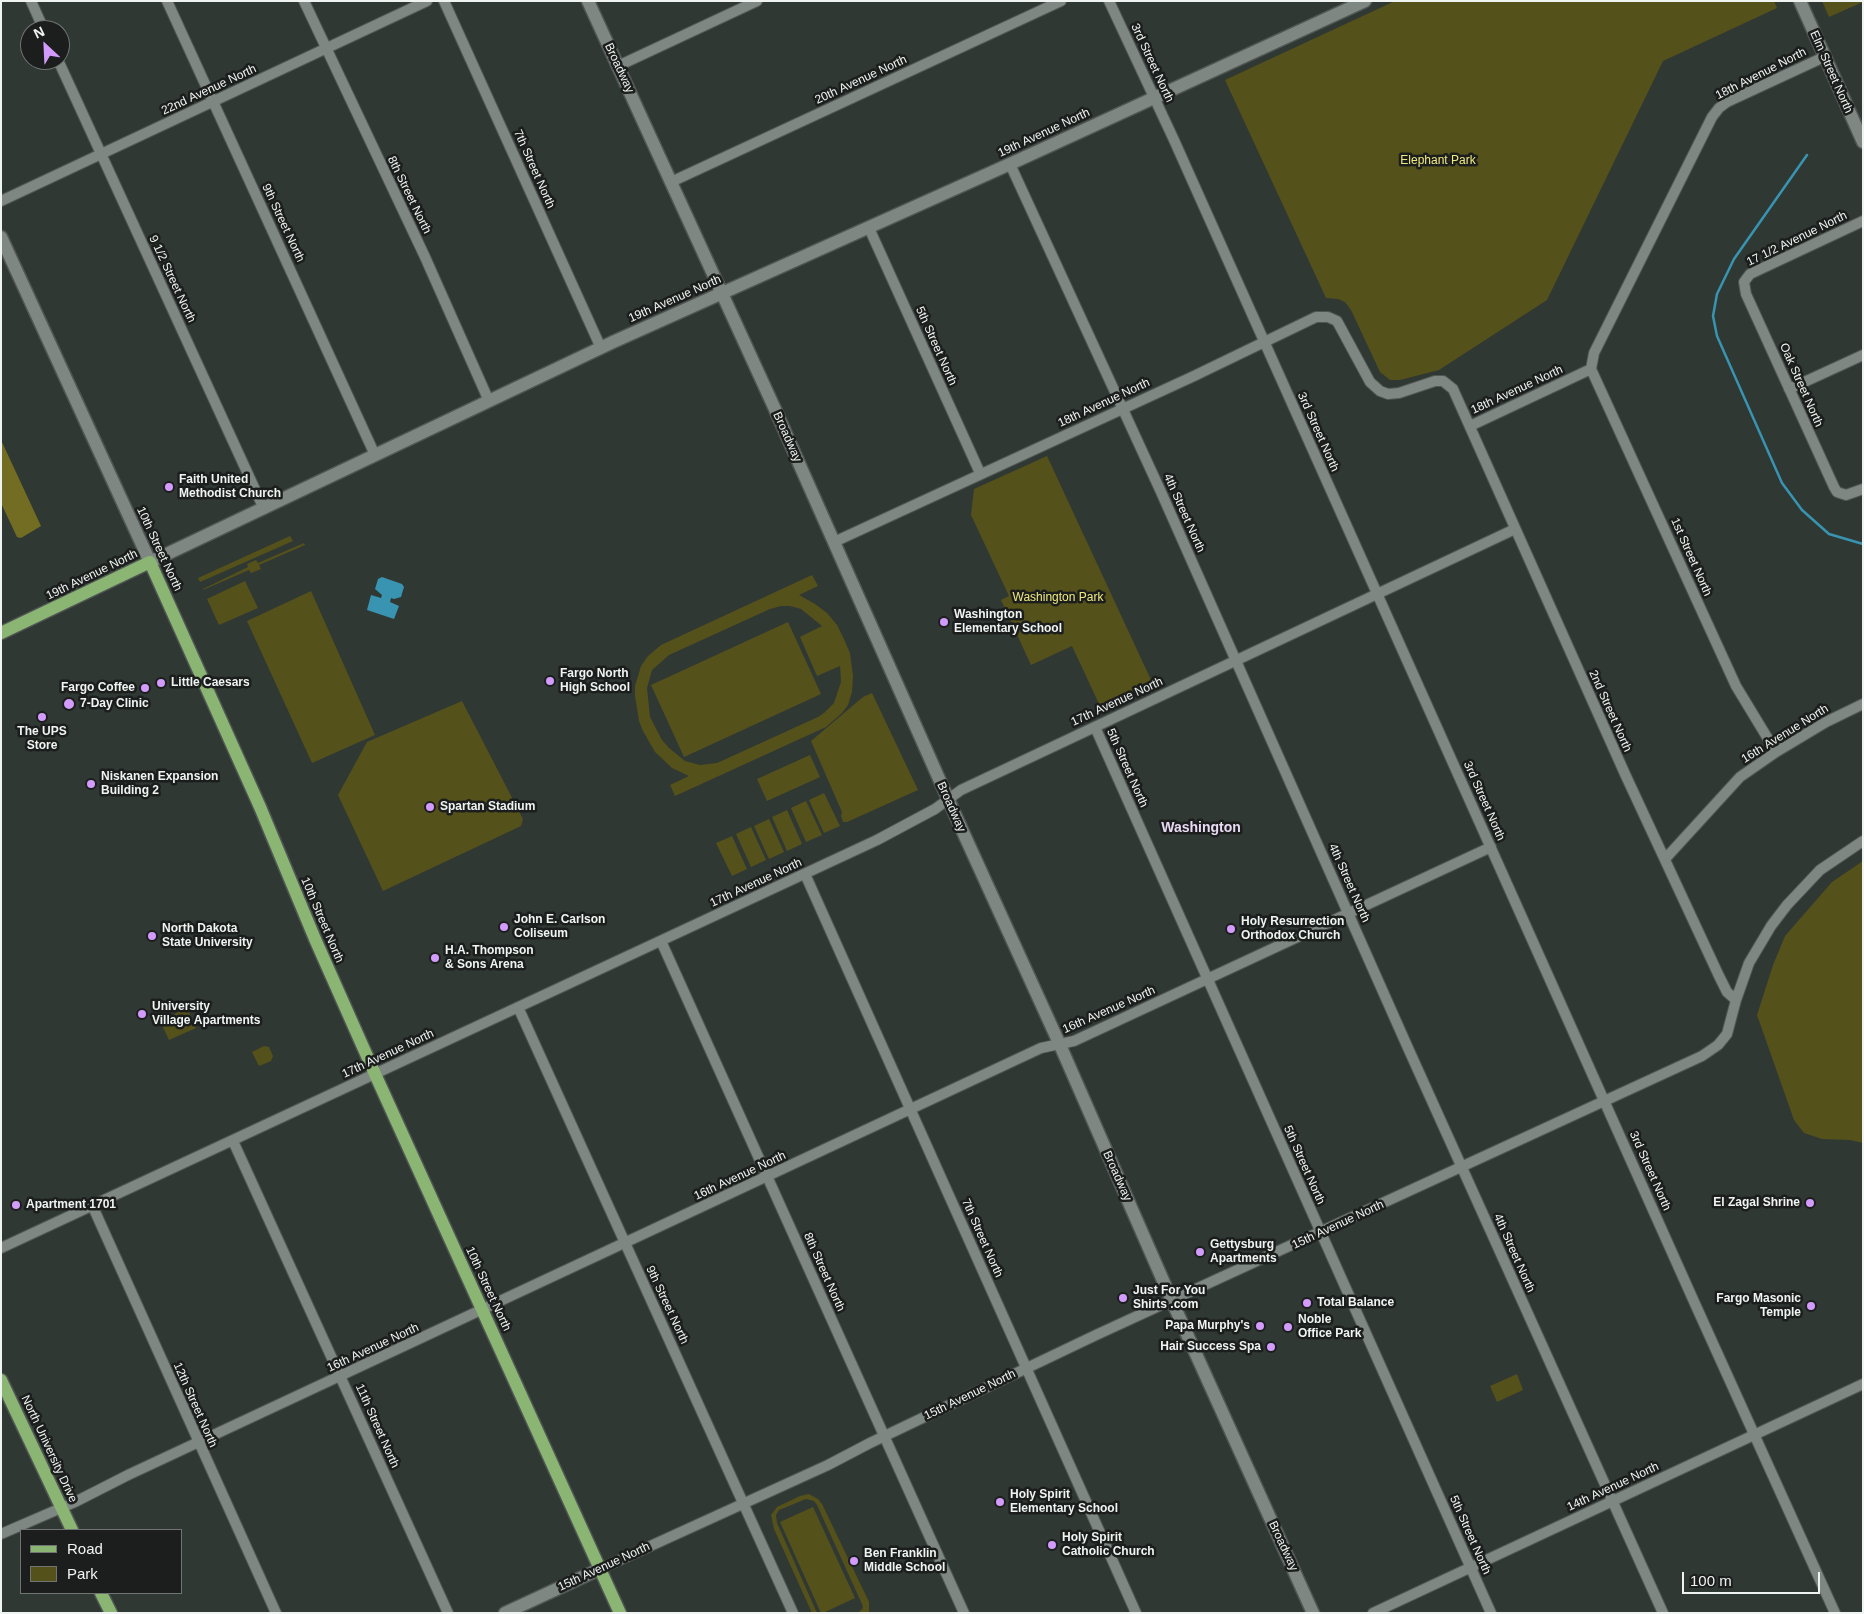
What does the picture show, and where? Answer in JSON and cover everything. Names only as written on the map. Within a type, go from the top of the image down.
[{"type":"main road","name":"19th Avenue North","points":[[1,633],[150,562]]},
{"type":"main road","name":"10th Street North","points":[[150,562],[256,798],[315,939],[375,1074],[620,1613]]},
{"type":"main road","name":"North University Drive","points":[[1,1380],[72,1529]]},
{"type":"main road","points":[[102,1594],[111,1613]]},
{"type":"street","points":[[31,1],[40,20]]},
{"type":"street","name":"9th Street North","points":[[167,1],[375,455]]},
{"type":"street","name":"8th Street North","points":[[304,1],[425,257],[489,401]]},
{"type":"street","name":"22nd Avenue North","points":[[1,201],[427,1]]},
{"type":"street","name":"7th Street North","points":[[444,1],[601,348]]},
{"type":"street","name":"Broadway","points":[[588,1],[834,542],[1313,1613]]},
{"type":"street","points":[[618,66],[757,1]]},
{"type":"street","name":"20th Avenue North","points":[[671,182],[1061,1]]},
{"type":"street","name":"3rd Street North","points":[[1109,1],[1835,1613]]},
{"type":"street","name":"19th Avenue North","points":[[150,562],[601,348],[1010,164],[1365,1]]},
{"type":"street","name":"Elm Street North","points":[[1800,1],[1824,57],[1859,124],[1863,142]]},
{"type":"street","name":"18th Avenue North","points":[[834,542],[1316,317],[1328,317],[1337,322],[1370,382],[1380,391],[1388,394],[1399,393],[1435,381],[1443,381],[1453,389],[1470,426],[1591,369],[1594,353],[1712,117],[1727,102],[1824,57]]},
{"type":"street","name":"9 1/2 Street North","points":[[63,70],[264,509]]},
{"type":"street","name":"4th Street North","points":[[1010,164],[1236,660],[1663,1613]]},
{"type":"street","name":"17 1/2 Avenue North","points":[[1744,282],[1750,274],[1863,221]]},
{"type":"street","name":"5th Street North","points":[[869,228],[980,473]]},
{"type":"street","name":"10th Street North","points":[[1,237],[150,562]]},
{"type":"street","name":"Oak Street North","points":[[1744,282],[1744,290],[1834,487],[1842,494],[1850,495],[1863,489]]},
{"type":"street","points":[[1789,389],[1863,355]]},
{"type":"street","name":"1st Street North","points":[[1591,369],[1736,686],[1776,752]]},
{"type":"street","name":"2nd Street North","points":[[1470,426],[1719,976],[1727,992],[1736,1000]]},
{"type":"street","name":"17th Avenue North","points":[[1,1248],[93,1207],[877,840],[934,809],[961,790],[1515,529]]},
{"type":"street","name":"16th Avenue North","points":[[1665,859],[1740,777],[1776,752],[1837,716],[1863,704]]},
{"type":"street","name":"5th Street North","points":[[1095,727],[1491,1613]]},
{"type":"street","name":"15th Avenue North","points":[[505,1613],[828,1465],[1026,1368],[1702,1056],[1718,1045],[1727,1034],[1736,1000],[1754,953],[1771,926],[1787,905],[1820,870],[1863,841]]},
{"type":"street","name":"16th Avenue North","points":[[1,1534],[341,1377],[1041,1048],[1074,1041],[1491,847]]},
{"type":"street","name":"7th Street North","points":[[804,874],[1136,1613]]},
{"type":"street","name":"8th Street North","points":[[661,941],[964,1613]]},
{"type":"street","name":"9th Street North","points":[[518,1007],[793,1613]]},
{"type":"street","name":"11th Street North","points":[[233,1141],[448,1613]]},
{"type":"street","name":"12th Street North","points":[[93,1207],[276,1613]]},
{"type":"street","name":"14th Avenue North","points":[[1373,1613],[1863,1384]]},
{"type":"green space","name":"Elephant Park","points":[[1395,1],[1774,1],[1777,8],[1663,61],[1547,300],[1439,370],[1400,380],[1390,380],[1380,372],[1351,310],[1345,302],[1326,298],[1225,80]]},
{"type":"green space","points":[[1822,1],[1863,1],[1863,2],[1829,17]]},
{"type":"green space","name":"Washington Park","points":[[1047,456],[1152,682],[1100,706],[1072,646],[1031,665],[1001,600],[1009,596],[971,515],[974,489]]},
{"type":"green space","points":[[290,536],[293,541],[200,582],[198,578]]},
{"type":"green space","points":[[304,543],[305,545],[259,565],[261,569],[251,573],[249,570],[203,590],[248,567],[247,564],[256,560],[258,563]]},
{"type":"green space","points":[[812,575],[818,586],[799,595],[827,613],[837,625],[850,653],[853,676],[852,692],[848,705],[826,727],[675,796],[670,785],[689,776],[672,768],[655,752],[639,721],[635,696],[635,686],[641,666],[648,656],[661,645]],"holes":[[[790,606],[801,609],[822,626],[800,637],[817,676],[840,666],[841,682],[834,703],[818,717],[717,763],[700,765],[685,761],[662,740],[650,717],[647,688],[652,670],[669,655],[770,609]]]},
{"type":"green space","points":[[245,581],[258,608],[219,625],[207,599]]},
{"type":"green space","points":[[311,591],[375,735],[312,763],[247,621]]},
{"type":"green space","points":[[788,622],[821,694],[684,757],[651,685]]},
{"type":"green space","points":[[872,693],[918,790],[847,822],[843,822],[842,812],[811,741],[863,697]]},
{"type":"green space","name":"Spartan Stadium","points":[[462,701],[523,819],[521,826],[383,891],[338,795],[367,742]]},
{"type":"green space","points":[[810,755],[820,777],[767,801],[757,779]]},
{"type":"green space","points":[[824,793],[840,826],[824,833],[809,800]]},
{"type":"green space","points":[[806,801],[822,835],[806,842],[791,808]]},
{"type":"green space","points":[[787,810],[802,844],[787,851],[772,817]]},
{"type":"green space","points":[[769,819],[784,852],[769,859],[754,826]]},
{"type":"green space","points":[[751,827],[766,860],[751,867],[736,834]]},
{"type":"green space","points":[[732,836],[747,869],[732,876],[716,843]]},
{"type":"green space","points":[[1863,861],[1863,1143],[1850,1140],[1822,1139],[1804,1133],[1794,1120],[1757,1015],[1773,965],[1785,936],[1832,882]]},
{"type":"green space","points":[[187,1008],[196,1028],[169,1040],[160,1021]]},
{"type":"green space","points":[[264,1046],[269,1047],[273,1056],[271,1061],[259,1066],[252,1052]]},
{"type":"green space","points":[[1517,1374],[1523,1390],[1497,1402],[1490,1386]]},
{"type":"green space","points":[[809,1494],[818,1499],[822,1504],[869,1602],[869,1613],[858,1613],[863,1608],[862,1604],[817,1505],[814,1501],[806,1499],[779,1510],[776,1515],[777,1523],[817,1613],[812,1613],[774,1529],[771,1515],[777,1507],[800,1496]]},
{"type":"green space","points":[[813,1507],[855,1598],[823,1613],[821,1613],[780,1522]]},
{"type":"shaded area","points":[[1,440],[41,526],[21,538],[17,537],[1,503]]},
{"type":"water","points":[[382,577],[402,584],[404,587],[401,597],[391,598],[390,602],[399,606],[394,619],[367,610],[371,595],[381,598],[382,595],[375,589],[378,579]]},
{"type":"waterway","points":[[1807,155],[1734,259],[1717,294],[1713,316],[1717,336],[1782,483],[1802,510],[1829,534],[1863,544]]},
{"type":"place","name":"Faith United Methodist Church","points":[[169,487]]},
{"type":"place","name":"Washington Elementary School","points":[[944,622]]},
{"type":"place","name":"Fargo North High School","points":[[550,681]]},
{"type":"place","name":"Little Caesars","points":[[161,683]]},
{"type":"place","name":"Fargo Coffee","points":[[145,688]]},
{"type":"place","name":"7-Day Clinic","points":[[69,704]]},
{"type":"place","name":"The UPS Store","points":[[42,717]]},
{"type":"place","name":"Niskanen Expansion Building 2","points":[[91,784]]},
{"type":"place","name":"Spartan Stadium","points":[[430,807]]},
{"type":"place","name":"John E. Carlson Coliseum","points":[[504,927]]},
{"type":"place","name":"Holy Resurrection Orthodox Church","points":[[1231,929]]},
{"type":"place","name":"North Dakota State University","points":[[152,936]]},
{"type":"place","name":"H.A. Thompson & Sons Arena","points":[[435,958]]},
{"type":"place","name":"University Village Apartments","points":[[142,1014]]},
{"type":"place","name":"El Zagal Shrine","points":[[1810,1203]]},
{"type":"place","name":"Apartment 1701","points":[[16,1205]]},
{"type":"place","name":"Gettysburg Apartments","points":[[1200,1252]]},
{"type":"place","name":"Just For You Shirts .com","points":[[1123,1298]]},
{"type":"place","name":"Total Balance","points":[[1307,1303]]},
{"type":"place","name":"Fargo Masonic Temple","points":[[1811,1306]]},
{"type":"place","name":"Papa Murphy's","points":[[1260,1326]]},
{"type":"place","name":"Noble Office Park","points":[[1288,1327]]},
{"type":"place","name":"Hair Success Spa","points":[[1271,1347]]},
{"type":"place","name":"Holy Spirit Elementary School","points":[[1000,1502]]},
{"type":"place","name":"Holy Spirit Catholic Church","points":[[1052,1545]]},
{"type":"place","name":"Ben Franklin Middle School","points":[[854,1561]]},
{"type":"district","name":"Washington","points":[[1201,828]]}]
